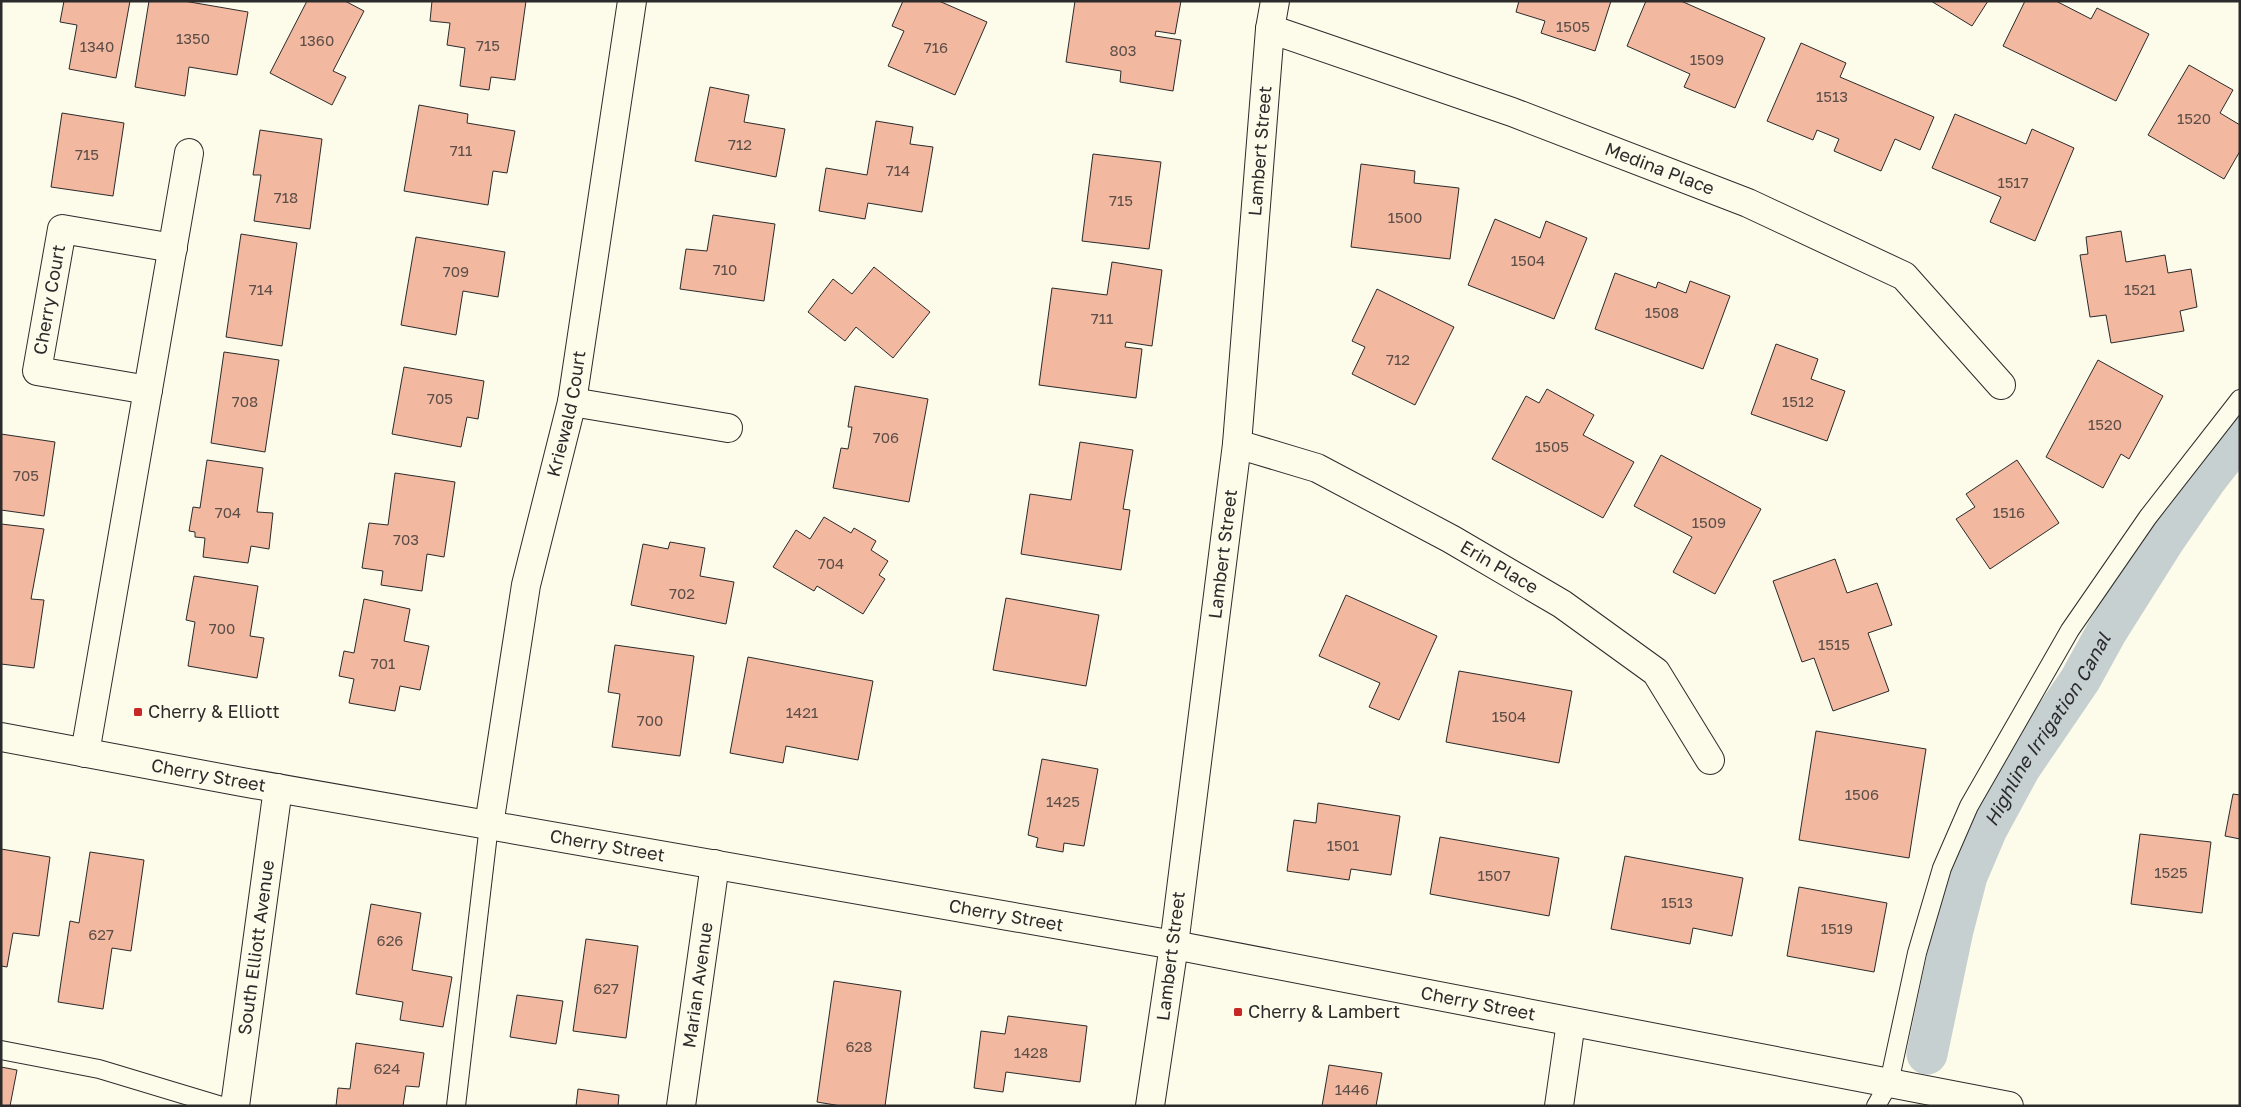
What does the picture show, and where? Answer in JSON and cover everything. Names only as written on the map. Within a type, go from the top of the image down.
[{"type":"street","name":"Kriewald Court","points":[[489,825],[526,585],[572,402],[632,1]]},
{"type":"street","name":"Lambert Street","points":[[1150,1106],[1174,945],[1237,444],[1270,29],[1275,1]]},
{"type":"street","name":"Medina Place","points":[[1270,29],[1512,112],[1730,196],[1904,276],[2001,385]]},
{"type":"street","points":[[86,753],[189,153]]},
{"type":"street","name":"Cherry Court","points":[[148,390],[37,371],[62,229],[173,248]]},
{"type":"street","points":[[572,402],[728,428]]},
{"type":"street","name":"Erin Place","points":[[1237,444],[1317,468],[1451,539],[1562,604],[1656,672],[1710,760]]},
{"type":"street","name":"Cherry Street","points":[[1,737],[278,788],[1174,945],[1571,1022],[1883,1094],[2009,1106]]},
{"type":"street","name":"South Elliott Avenue","points":[[235,1106],[278,788]]},
{"type":"street","name":"Marian Avenue","points":[[681,1106],[715,864]]},
{"type":"street","points":[[1559,1106],[1571,1022]]},
{"type":"lane","points":[[1883,1094],[1924,926],[1942,868],[1969,806],[2075,622],[2148,517],[2240,399]]},
{"type":"lane","points":[[456,1106],[489,825]]},
{"type":"lane","points":[[1,1050],[99,1069],[222,1106]]},
{"type":"building","points":[[64,1],[130,1],[116,78],[69,69],[77,25],[60,22]]},
{"type":"building","points":[[149,1],[184,1],[248,12],[237,75],[189,67],[185,96],[135,87]]},
{"type":"building","points":[[307,1],[345,1],[364,11],[333,71],[346,77],[332,105],[270,73]]},
{"type":"building","points":[[432,1],[526,1],[515,80],[491,77],[489,90],[460,86],[465,48],[447,45],[450,23],[430,21]]},
{"type":"building","points":[[903,1],[939,1],[987,22],[955,95],[888,66],[904,31],[892,26]]},
{"type":"building","points":[[1075,1],[1181,1],[1175,34],[1156,31],[1155,36],[1181,40],[1173,91],[1120,82],[1121,71],[1066,62]]},
{"type":"building","points":[[1519,1],[1611,1],[1595,51],[1541,33],[1545,21],[1516,12]]},
{"type":"building","points":[[1646,1],[1681,1],[1765,38],[1735,108],[1684,87],[1690,74],[1627,46]]},
{"type":"building","points":[[1931,1],[1988,1],[1972,26]]},
{"type":"building","points":[[2025,1],[2056,1],[2091,19],[2097,8],[2149,34],[2116,101],[2003,46]]},
{"type":"building","points":[[1801,43],[1846,63],[1840,77],[1934,117],[1920,150],[1895,139],[1881,171],[1834,151],[1839,139],[1817,130],[1813,140],[1767,121]]},
{"type":"building","points":[[2189,65],[2233,90],[2220,113],[2240,125],[2240,151],[2224,179],[2148,135]]},
{"type":"building","points":[[710,87],[749,95],[744,122],[785,129],[776,177],[695,161]]},
{"type":"building","points":[[419,105],[468,114],[467,123],[515,131],[507,173],[493,171],[488,205],[404,191]]},
{"type":"building","points":[[62,113],[124,123],[113,196],[51,187]]},
{"type":"building","points":[[1955,114],[2026,144],[2032,129],[2074,148],[2035,241],[1990,222],[2001,197],[1932,168]]},
{"type":"building","points":[[876,121],[913,127],[910,144],[933,147],[922,212],[868,203],[865,219],[819,211],[826,168],[867,175]]},
{"type":"building","points":[[260,130],[322,139],[310,229],[254,221],[261,175],[253,175]]},
{"type":"building","points":[[1093,154],[1161,162],[1149,249],[1082,241]]},
{"type":"building","points":[[1361,164],[1415,171],[1414,183],[1459,188],[1450,259],[1351,247]]},
{"type":"building","points":[[713,215],[775,224],[764,301],[680,289],[686,249],[707,251]]},
{"type":"building","points":[[1495,219],[1540,238],[1546,221],[1587,238],[1554,319],[1468,285]]},
{"type":"building","points":[[2121,231],[2126,262],[2165,255],[2168,273],[2191,269],[2197,307],[2180,311],[2184,331],[2111,343],[2106,315],[2090,317],[2080,255],[2088,254],[2086,237]]},
{"type":"building","points":[[241,234],[297,243],[282,346],[226,337]]},
{"type":"building","points":[[416,237],[505,252],[498,297],[463,291],[456,335],[401,325]]},
{"type":"building","points":[[1112,262],[1162,270],[1152,346],[1126,342],[1125,347],[1142,349],[1136,398],[1039,385],[1052,288],[1107,295]]},
{"type":"building","points":[[874,267],[930,312],[893,358],[856,327],[845,341],[808,312],[833,279],[852,294]]},
{"type":"building","points":[[1615,273],[1656,288],[1658,282],[1686,293],[1690,281],[1730,296],[1703,369],[1595,329]]},
{"type":"building","points":[[1377,289],[1454,327],[1415,405],[1352,374],[1365,347],[1352,341]]},
{"type":"building","points":[[1776,344],[1818,359],[1811,379],[1845,391],[1827,441],[1751,414]]},
{"type":"building","points":[[224,352],[279,360],[265,452],[211,443]]},
{"type":"building","points":[[2098,360],[2163,396],[2129,459],[2121,454],[2103,488],[2046,457]]},
{"type":"building","points":[[404,367],[484,381],[478,419],[467,417],[461,447],[392,434]]},
{"type":"building","points":[[855,386],[928,399],[909,502],[833,488],[841,448],[848,449],[852,427],[848,427]]},
{"type":"building","points":[[1547,389],[1594,415],[1583,435],[1634,462],[1603,518],[1492,459],[1526,396],[1539,403]]},
{"type":"building","points":[[1,434],[55,442],[44,516],[1,510]]},
{"type":"building","points":[[1080,442],[1133,450],[1123,509],[1130,510],[1121,570],[1021,554],[1030,494],[1071,500]]},
{"type":"building","points":[[1661,455],[1761,509],[1715,594],[1673,572],[1692,537],[1634,506]]},
{"type":"building","points":[[207,460],[263,468],[257,512],[273,513],[269,549],[251,546],[248,563],[203,557],[205,538],[195,537],[195,532],[189,531],[193,507],[200,508]]},
{"type":"building","points":[[2017,460],[2059,523],[1990,569],[1956,519],[1975,507],[1966,494]]},
{"type":"building","points":[[395,473],[455,482],[444,557],[427,554],[422,591],[381,585],[383,571],[362,568],[369,523],[388,525]]},
{"type":"building","points":[[824,517],[851,533],[854,528],[876,541],[871,550],[888,561],[879,575],[885,579],[863,614],[817,586],[814,591],[773,567],[796,530],[810,539]]},
{"type":"building","points":[[1,524],[44,529],[31,599],[44,600],[34,668],[1,664]]},
{"type":"building","points":[[670,542],[705,548],[700,576],[734,582],[726,624],[631,605],[643,544],[668,549]]},
{"type":"building","points":[[1835,559],[1847,593],[1877,583],[1892,625],[1868,633],[1889,691],[1833,711],[1814,658],[1802,662],[1773,581]]},
{"type":"building","points":[[194,576],[258,586],[250,636],[264,638],[257,678],[188,666],[195,622],[186,620]]},
{"type":"building","points":[[1346,595],[1437,636],[1399,720],[1369,707],[1380,683],[1319,656]]},
{"type":"building","points":[[1006,598],[1099,615],[1086,686],[993,670]]},
{"type":"building","points":[[364,599],[410,609],[404,641],[429,646],[420,690],[400,686],[395,711],[349,703],[354,679],[339,676],[344,651],[354,653]]},
{"type":"building","points":[[615,645],[694,656],[680,756],[612,747],[620,694],[608,692]]},
{"type":"building","points":[[748,657],[873,681],[858,760],[786,746],[783,763],[730,753]]},
{"type":"building","points":[[1459,671],[1572,691],[1559,763],[1446,742]]},
{"type":"building","points":[[1816,731],[1926,749],[1909,858],[1799,840]]},
{"type":"building","points":[[1042,759],[1098,769],[1084,846],[1064,843],[1063,852],[1036,847],[1038,838],[1028,835]]},
{"type":"building","points":[[2233,794],[2240,795],[2240,839],[2225,836]]},
{"type":"building","points":[[1318,803],[1400,816],[1391,875],[1351,869],[1349,880],[1287,871],[1294,820],[1316,823]]},
{"type":"building","points":[[2140,834],[2211,842],[2202,913],[2131,904]]},
{"type":"building","points":[[1440,837],[1559,858],[1549,916],[1430,894]]},
{"type":"building","points":[[1,849],[50,857],[39,936],[13,933],[7,967],[1,966]]},
{"type":"building","points":[[90,852],[144,860],[131,951],[112,948],[103,1009],[58,1002],[70,921],[79,923]]},
{"type":"building","points":[[1625,856],[1743,878],[1732,936],[1693,928],[1690,944],[1611,929]]},
{"type":"building","points":[[1799,887],[1887,903],[1874,972],[1787,956]]},
{"type":"building","points":[[371,904],[421,913],[412,970],[452,977],[443,1027],[400,1020],[403,1002],[356,994]]},
{"type":"building","points":[[586,939],[638,946],[626,1038],[573,1031]]},
{"type":"building","points":[[834,981],[901,991],[885,1106],[841,1106],[817,1102]]},
{"type":"building","points":[[517,995],[563,1001],[556,1044],[510,1037]]},
{"type":"building","points":[[1008,1016],[1087,1026],[1080,1082],[1006,1072],[1003,1092],[974,1088],[981,1031],[1005,1034]]},
{"type":"building","points":[[356,1043],[424,1053],[419,1087],[406,1086],[403,1106],[336,1106],[338,1088],[350,1089]]},
{"type":"building","points":[[1329,1065],[1382,1073],[1376,1106],[1322,1106]]},
{"type":"building","points":[[1,1067],[17,1070],[10,1106],[1,1106]]},
{"type":"building","points":[[578,1089],[619,1095],[618,1106],[576,1106]]},
{"type":"waterway","name":"Highline Irrigation Canal","points":[[1927,1054],[1953,930],[1967,876],[1987,829],[2020,768],[2080,680],[2107,631],[2165,539],[2205,481],[2240,436]]},
{"type":"place","name":"Cherry & Elliott","points":[[138,712]]},
{"type":"place","name":"Cherry & Lambert","points":[[1238,1012]]}]
